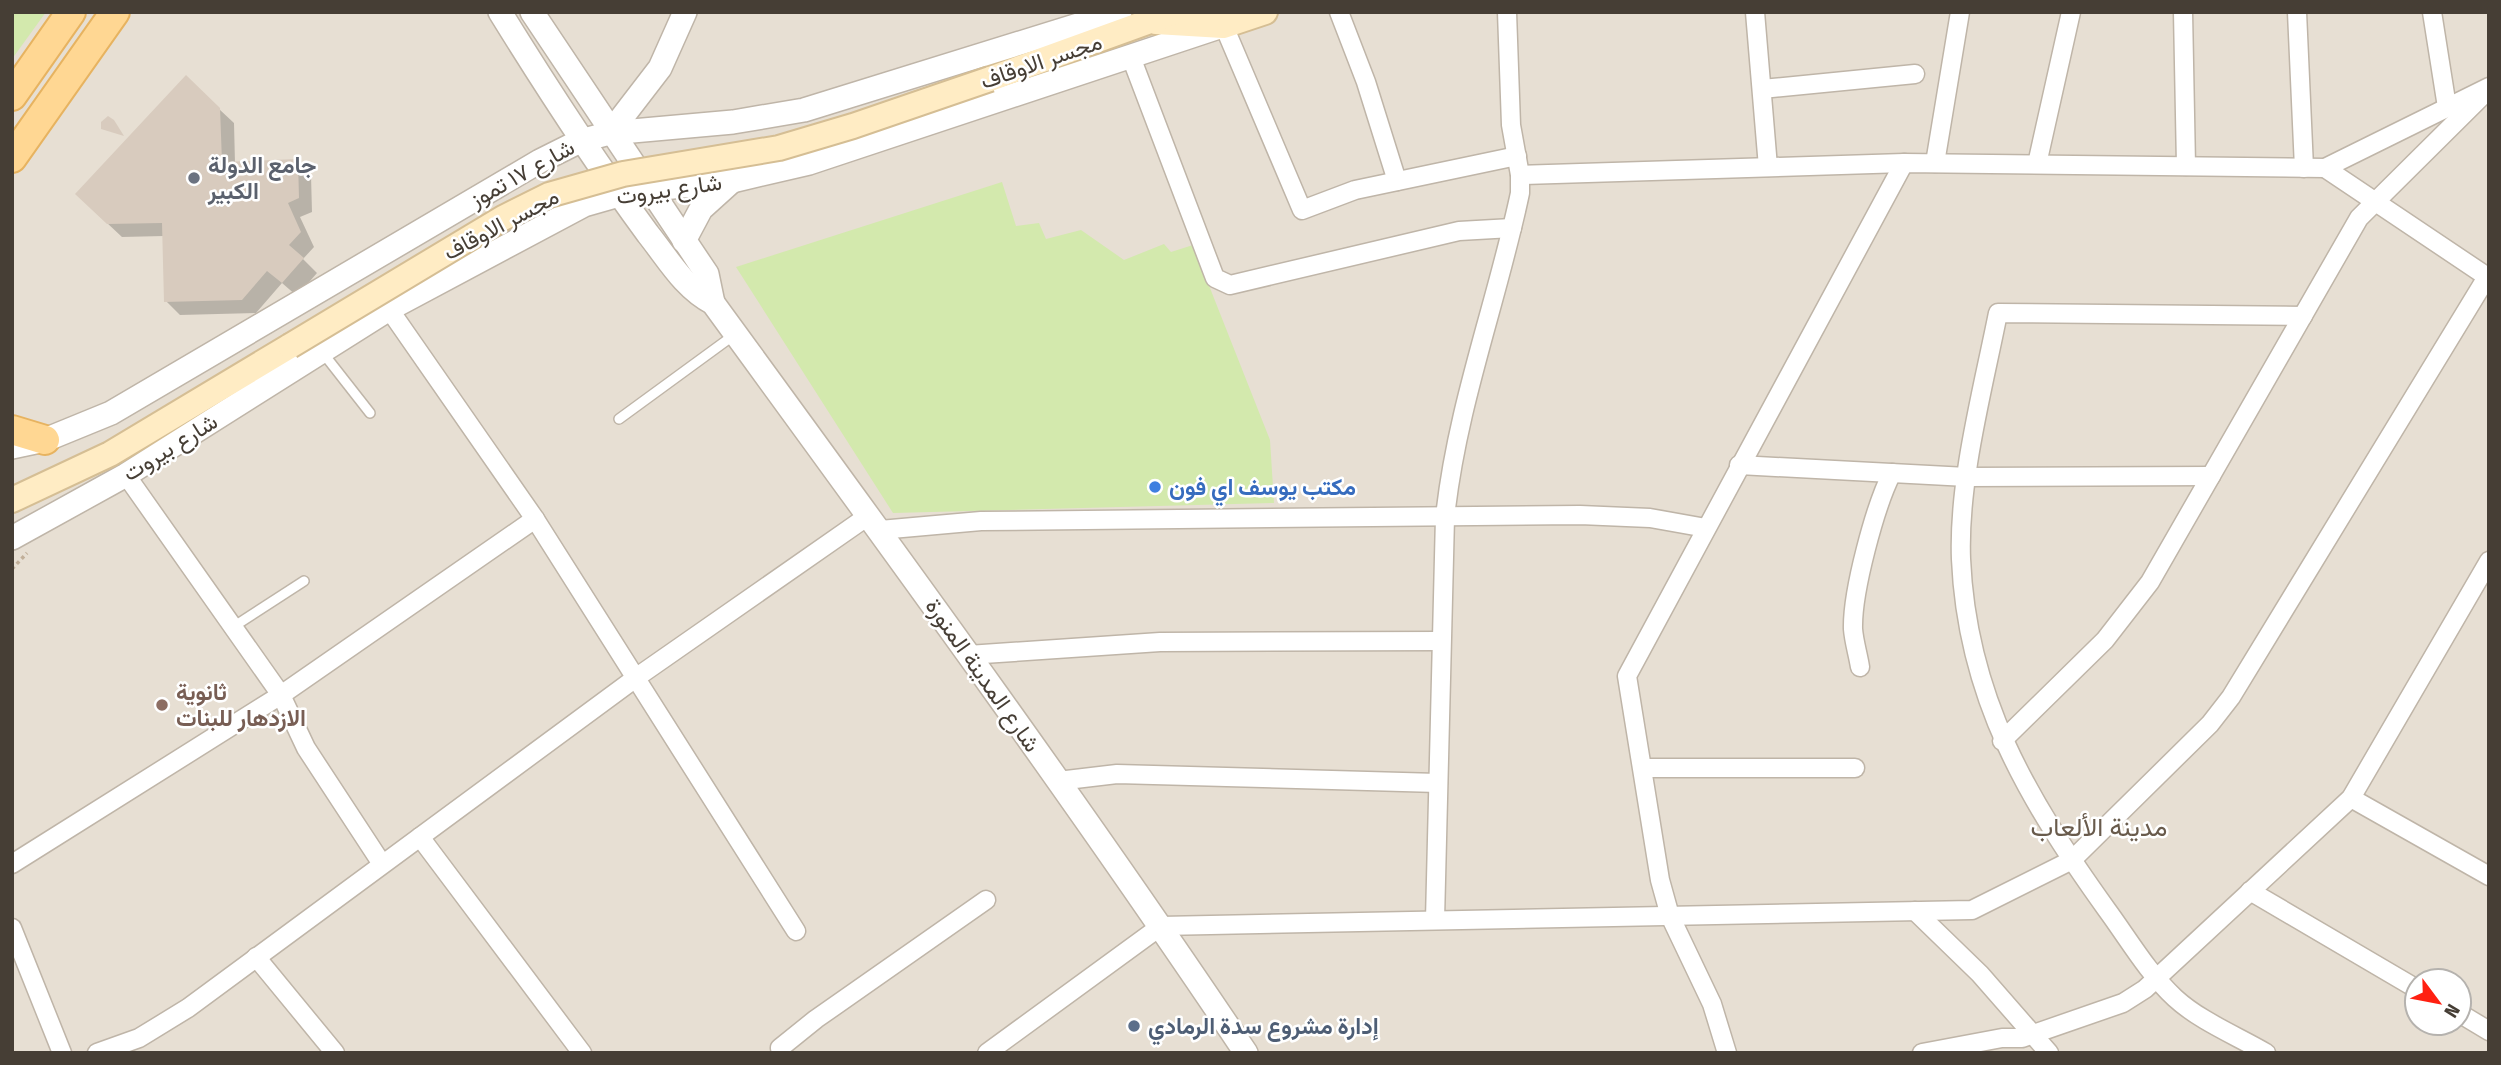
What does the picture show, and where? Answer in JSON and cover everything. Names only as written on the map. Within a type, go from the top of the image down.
[{"type":"main road","points":[[12,96],[71,12]]},
{"type":"main road","points":[[12,158],[115,12]]},
{"type":"main road","name":"شارع بيروت","points":[[1221,19],[1265,12]]},
{"type":"main road","name":"مجسر الاوقاف","points":[[12,500],[89,465],[503,218],[549,195],[598,180],[791,145],[1165,17],[1221,19]]},
{"type":"main road","points":[[12,430],[45,440]]},
{"type":"main road","name":"مجسر الاوقاف","points":[[12,483],[70,473],[89,465]]},
{"type":"street","points":[[500,12],[580,141],[691,289],[713,303]]},
{"type":"street","points":[[532,12],[610,133],[707,274],[713,303]]},
{"type":"street","points":[[610,133],[660,68],[685,12]]},
{"type":"street","name":"شارع ١٧ تموز","points":[[12,447],[45,440],[111,413],[540,160],[580,141],[610,133],[733,122],[804,110],[1120,12]]},
{"type":"street","points":[[1339,12],[1366,82],[1396,181]]},
{"type":"street","points":[[1435,920],[1445,517],[1451,464],[1469,384],[1512,228],[1519,165],[1511,125],[1507,12]]},
{"type":"street","points":[[1755,12],[1768,167]]},
{"type":"street","points":[[1935,163],[1960,12]]},
{"type":"street","points":[[2037,164],[2071,12]]},
{"type":"street","points":[[2183,12],[2186,166]]},
{"type":"street","points":[[2297,12],[2304,168]]},
{"type":"street","points":[[2432,12],[2447,107]]},
{"type":"street","points":[[1221,19],[1301,209],[1355,190],[1396,181],[1519,165],[1768,167],[1935,163],[2325,168],[2489,89]]},
{"type":"street","name":"شارع بيروت","points":[[12,538],[125,475],[389,309],[568,213],[619,194],[732,181],[821,159],[1131,57],[1221,19]]},
{"type":"street","points":[[1131,57],[1215,278],[1221,283],[1230,285],[1459,231],[1512,228]]},
{"type":"street","points":[[1762,89],[1915,74]]},
{"type":"street","points":[[2002,741],[2105,640],[2150,582],[2359,218],[2375,199],[2489,89]]},
{"type":"street","points":[[1727,1053],[1712,1004],[1670,916],[1660,880],[1627,676],[1904,163]]},
{"type":"street","points":[[987,1053],[1161,926],[1972,909],[2071,860],[2210,724],[2231,697],[2488,278],[2375,199],[2325,168]]},
{"type":"street","points":[[684,241],[701,209],[732,181]]},
{"type":"street","name":"شارع المدينة المنورة","points":[[713,303],[1058,781],[1161,926],[1246,1053]]},
{"type":"street","points":[[389,309],[534,519],[637,677],[796,931]]},
{"type":"street","points":[[2266,1053],[2177,1000],[2156,978],[2071,860],[2002,741],[1977,671],[1966,626],[1961,556],[1968,477],[1998,313],[2303,316]]},
{"type":"street","points":[[1739,465],[1968,477],[2211,476]]},
{"type":"street","points":[[1860,667],[1853,628],[1864,560],[1882,492],[1892,473]]},
{"type":"street","points":[[125,475],[281,695],[306,748],[382,864]]},
{"type":"street","points":[[97,1053],[139,1038],[188,1007],[637,677],[874,523],[1639,517],[1706,528]]},
{"type":"street","points":[[12,864],[281,695],[534,519]]},
{"type":"street","points":[[1922,1053],[2034,1034],[2123,1003],[2156,978],[2351,798],[2489,561]]},
{"type":"street","points":[[968,655],[1160,642],[1441,641]]},
{"type":"street","points":[[1643,768],[1855,768]]},
{"type":"street","points":[[1058,781],[1117,774],[1438,783]]},
{"type":"street","points":[[2351,798],[2484,873],[2489,854]]},
{"type":"street","points":[[420,837],[582,1053]]},
{"type":"street","points":[[2250,891],[2403,981]]},
{"type":"street","points":[[781,1053],[780,1048],[816,1018],[986,900]]},
{"type":"street","points":[[1915,911],[1972,966],[2049,1053]]},
{"type":"street","points":[[12,928],[62,1053]]},
{"type":"street","points":[[256,957],[335,1053]]},
{"type":"street","points":[[2473,1021],[2489,1031]]},
{"type":"lane","points":[[619,419],[736,334]]},
{"type":"lane","points":[[322,351],[370,413]]},
{"type":"lane","points":[[233,627],[304,581]]},
{"type":"shaded area","points":[[12,12],[2489,12],[2489,1053],[12,1053]]},
{"type":"green space","points":[[12,12],[46,12],[12,59]]},
{"type":"green space","points":[[1002,182],[1016,226],[1039,223],[1046,239],[1081,230],[1124,260],[1164,244],[1171,252],[1193,245],[1270,440],[1274,503],[893,513],[736,267]]},
{"type":"building","name":"جامع الدولة الكبير","points":[[186,75],[220,108],[222,162],[298,159],[299,198],[288,203],[301,232],[289,245],[304,258],[282,283],[267,271],[242,300],[164,302],[162,223],[107,224],[75,194]]},
{"type":"building","points":[[108,116],[114,120],[124,136],[101,129],[101,122]]},
{"type":"place","name":"جامع الدولة الكبير","points":[[194,178]]},
{"type":"place","name":"مكتب يوسف اي فون","points":[[1155,487]]},
{"type":"place","name":"ثانوية الازدهار للبنات","points":[[162,705]]},
{"type":"place","name":"إدارة مشروع سدة الرمادي","points":[[1134,1026]]},
{"type":"district","name":"مدينة الألعاب","points":[[2099,827]]}]
